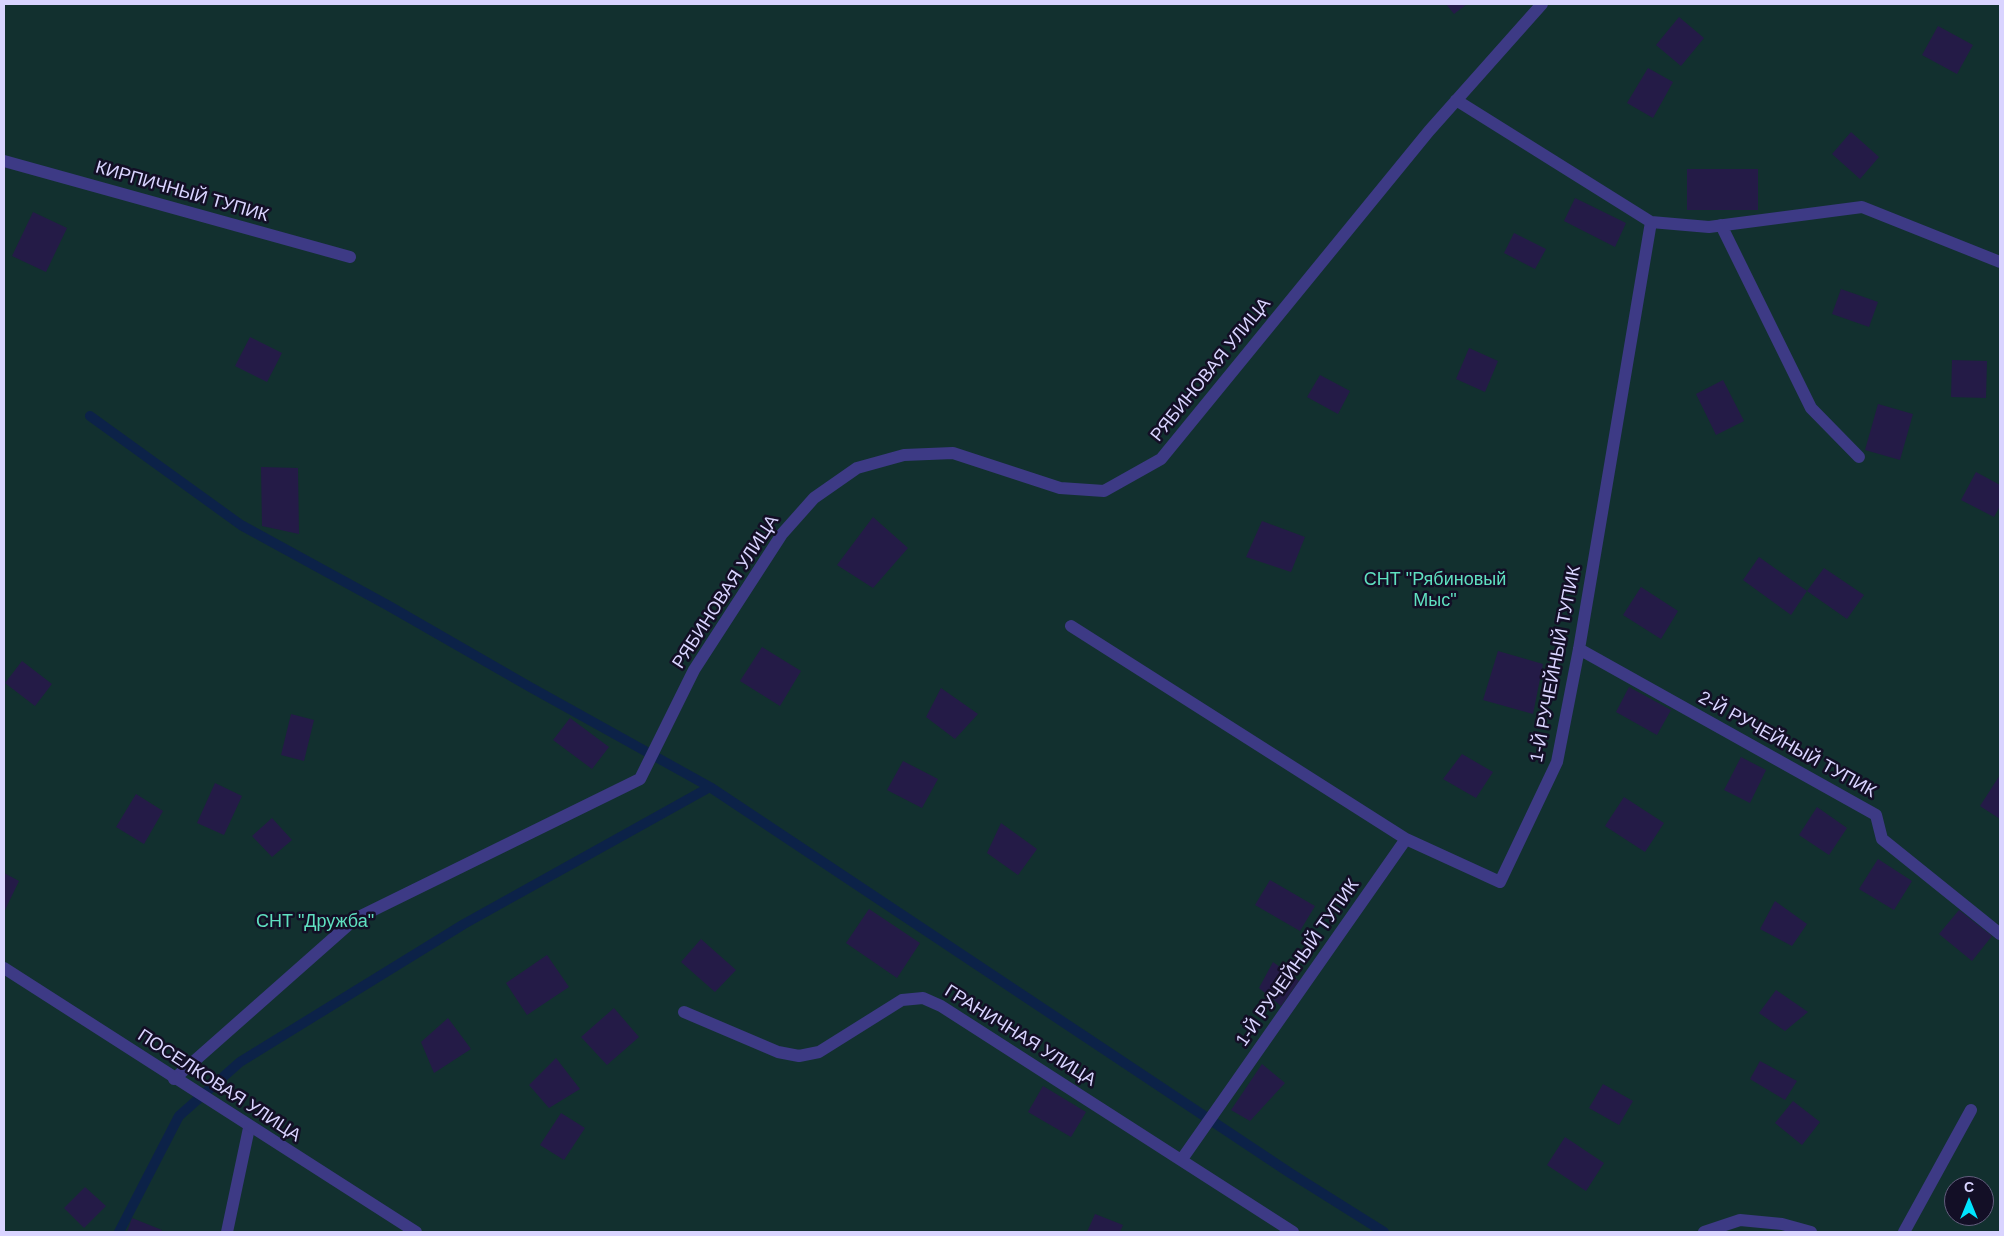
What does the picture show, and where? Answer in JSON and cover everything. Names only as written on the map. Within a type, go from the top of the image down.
[{"type":"street","name":"РЯБИНОВАЯ УЛИЦА","points":[[174,1078],[355,919],[640,779],[694,670],[782,534],[814,498],[857,468],[904,454],[954,453],[1060,488],[1104,491],[1161,459],[1456,100],[1542,4]]},
{"type":"street","points":[[1456,100],[1651,222],[1709,227],[1862,207],[2000,262]]},
{"type":"street","name":"КИРПИЧНЫЙ ТУПИК","points":[[4,161],[350,257]]},
{"type":"street","name":"1-Й РУЧЕЙНЫЙ ТУПИК","points":[[1182,1160],[1406,839],[1500,882],[1557,762],[1579,650],[1651,222]]},
{"type":"street","points":[[1721,226],[1811,408],[1859,457]]},
{"type":"street","points":[[1071,626],[1406,839]]},
{"type":"street","name":"2-Й РУЧЕЙНЫЙ ТУПИК","points":[[1579,650],[1876,815],[1882,839],[2000,934]]},
{"type":"street","name":"ПОСЕЛКОВАЯ УЛИЦА","points":[[5,973],[416,1232]]},
{"type":"street","name":"ГРАНИЧНАЯ УЛИЦА","points":[[684,1012],[778,1052],[799,1056],[819,1052],[902,1000],[923,998],[941,1006],[1293,1232]]},
{"type":"street","points":[[1904,1232],[1971,1110]]},
{"type":"street","points":[[227,1232],[249,1128]]},
{"type":"street","points":[[1704,1232],[1740,1220],[1782,1224],[1811,1232]]},
{"type":"green space","name":"СНТ \"Рябиновый Мыс\"","points":[[4,4],[2000,4],[2000,1232],[4,1232]]},
{"type":"building","points":[[1446,4],[1467,4],[1454,14]]},
{"type":"building","points":[[1679,17],[1704,38],[1681,66],[1656,45]]},
{"type":"building","points":[[1938,26],[1973,45],[1957,74],[1922,55]]},
{"type":"building","points":[[1648,68],[1673,82],[1653,118],[1627,103]]},
{"type":"building","points":[[1851,132],[1879,157],[1860,179],[1832,154]]},
{"type":"building","points":[[1687,169],[1758,169],[1758,210],[1687,210]]},
{"type":"building","points":[[1575,198],[1626,223],[1615,247],[1564,221]]},
{"type":"building","points":[[33,212],[67,228],[46,272],[12,256]]},
{"type":"building","points":[[1514,233],[1546,249],[1535,269],[1504,253]]},
{"type":"building","points":[[1841,289],[1878,302],[1869,327],[1832,314]]},
{"type":"building","points":[[250,337],[282,353],[267,382],[235,366]]},
{"type":"building","points":[[1469,348],[1498,361],[1485,392],[1456,379]]},
{"type":"building","points":[[1952,360],[1987,361],[1986,398],[1951,397]]},
{"type":"building","points":[[1320,375],[1350,391],[1338,414],[1307,397]]},
{"type":"building","points":[[1723,380],[1744,421],[1716,435],[1696,394]]},
{"type":"building","points":[[1878,404],[1913,414],[1900,460],[1865,450]]},
{"type":"building","points":[[261,467],[298,468],[299,534],[262,526]]},
{"type":"building","points":[[1976,472],[2000,485],[2000,506],[1994,517],[1961,500]]},
{"type":"building","points":[[873,517],[908,548],[873,588],[837,565]]},
{"type":"building","points":[[1262,521],[1305,537],[1291,572],[1246,557]]},
{"type":"building","points":[[1759,557],[1807,591],[1791,615],[1743,580]]},
{"type":"building","points":[[1824,568],[1864,595],[1847,619],[1807,591]]},
{"type":"building","points":[[1641,587],[1678,611],[1661,639],[1623,615]]},
{"type":"building","points":[[762,647],[801,671],[780,706],[740,681]]},
{"type":"building","points":[[1498,651],[1543,664],[1533,714],[1483,700]]},
{"type":"building","points":[[22,661],[52,684],[35,706],[5,683]]},
{"type":"building","points":[[1629,687],[1671,710],[1657,735],[1616,712]]},
{"type":"building","points":[[941,688],[978,714],[955,739],[926,717]]},
{"type":"building","points":[[291,714],[314,720],[304,761],[281,755]]},
{"type":"building","points":[[570,718],[609,747],[592,769],[553,740]]},
{"type":"building","points":[[1462,754],[1493,772],[1476,798],[1443,779]]},
{"type":"building","points":[[1741,757],[1766,770],[1750,803],[1724,790]]},
{"type":"building","points":[[903,761],[938,779],[922,808],[887,790]]},
{"type":"building","points":[[2000,775],[2000,819],[1980,806]]},
{"type":"building","points":[[215,783],[242,796],[224,835],[197,823]]},
{"type":"building","points":[[136,794],[163,811],[144,844],[116,827]]},
{"type":"building","points":[[1624,797],[1664,823],[1645,852],[1605,826]]},
{"type":"building","points":[[1817,807],[1847,828],[1829,855],[1799,835]]},
{"type":"building","points":[[272,818],[292,840],[272,857],[252,836]]},
{"type":"building","points":[[1001,823],[1037,849],[1018,875],[987,853]]},
{"type":"building","points":[[1878,859],[1912,881],[1894,910],[1859,889]]},
{"type":"building","points":[[4,873],[19,881],[4,912]]},
{"type":"building","points":[[1270,880],[1315,906],[1300,931],[1255,905]]},
{"type":"building","points":[[1775,901],[1807,924],[1792,946],[1760,929]]},
{"type":"building","points":[[869,909],[920,943],[897,978],[846,943]]},
{"type":"building","points":[[1959,910],[1992,936],[1972,961],[1939,934]]},
{"type":"building","points":[[701,939],[736,970],[715,992],[681,962]]},
{"type":"building","points":[[547,955],[569,987],[527,1015],[506,983]]},
{"type":"building","points":[[1273,962],[1299,981],[1281,1006],[1259,988]]},
{"type":"building","points":[[1776,990],[1808,1012],[1785,1031],[1759,1013]]},
{"type":"building","points":[[614,1008],[639,1037],[607,1065],[581,1037]]},
{"type":"building","points":[[448,1018],[471,1049],[434,1073],[421,1042]]},
{"type":"building","points":[[556,1058],[580,1089],[549,1108],[529,1085]]},
{"type":"building","points":[[1760,1061],[1797,1081],[1785,1100],[1750,1079]]},
{"type":"building","points":[[1262,1064],[1285,1083],[1250,1121],[1231,1110]]},
{"type":"building","points":[[1603,1084],[1633,1101],[1619,1125],[1589,1108]]},
{"type":"building","points":[[1043,1086],[1086,1112],[1071,1137],[1028,1112]]},
{"type":"building","points":[[1793,1101],[1820,1122],[1802,1145],[1775,1123]]},
{"type":"building","points":[[561,1113],[585,1128],[564,1160],[540,1145]]},
{"type":"building","points":[[1565,1137],[1604,1163],[1586,1191],[1547,1165]]},
{"type":"building","points":[[85,1187],[106,1206],[84,1228],[64,1208]]},
{"type":"building","points":[[1095,1214],[1123,1225],[1120,1232],[1087,1232]]},
{"type":"building","points":[[132,1218],[162,1230],[161,1232],[127,1232]]},
{"type":"waterway","points":[[90,416],[241,525],[710,787],[1290,1173],[1384,1232]]},
{"type":"waterway","points":[[119,1232],[179,1116],[240,1062],[464,924],[710,787]]},
{"type":"park label","name":"СНТ \"Дружба\"","points":[[315,922]]}]
